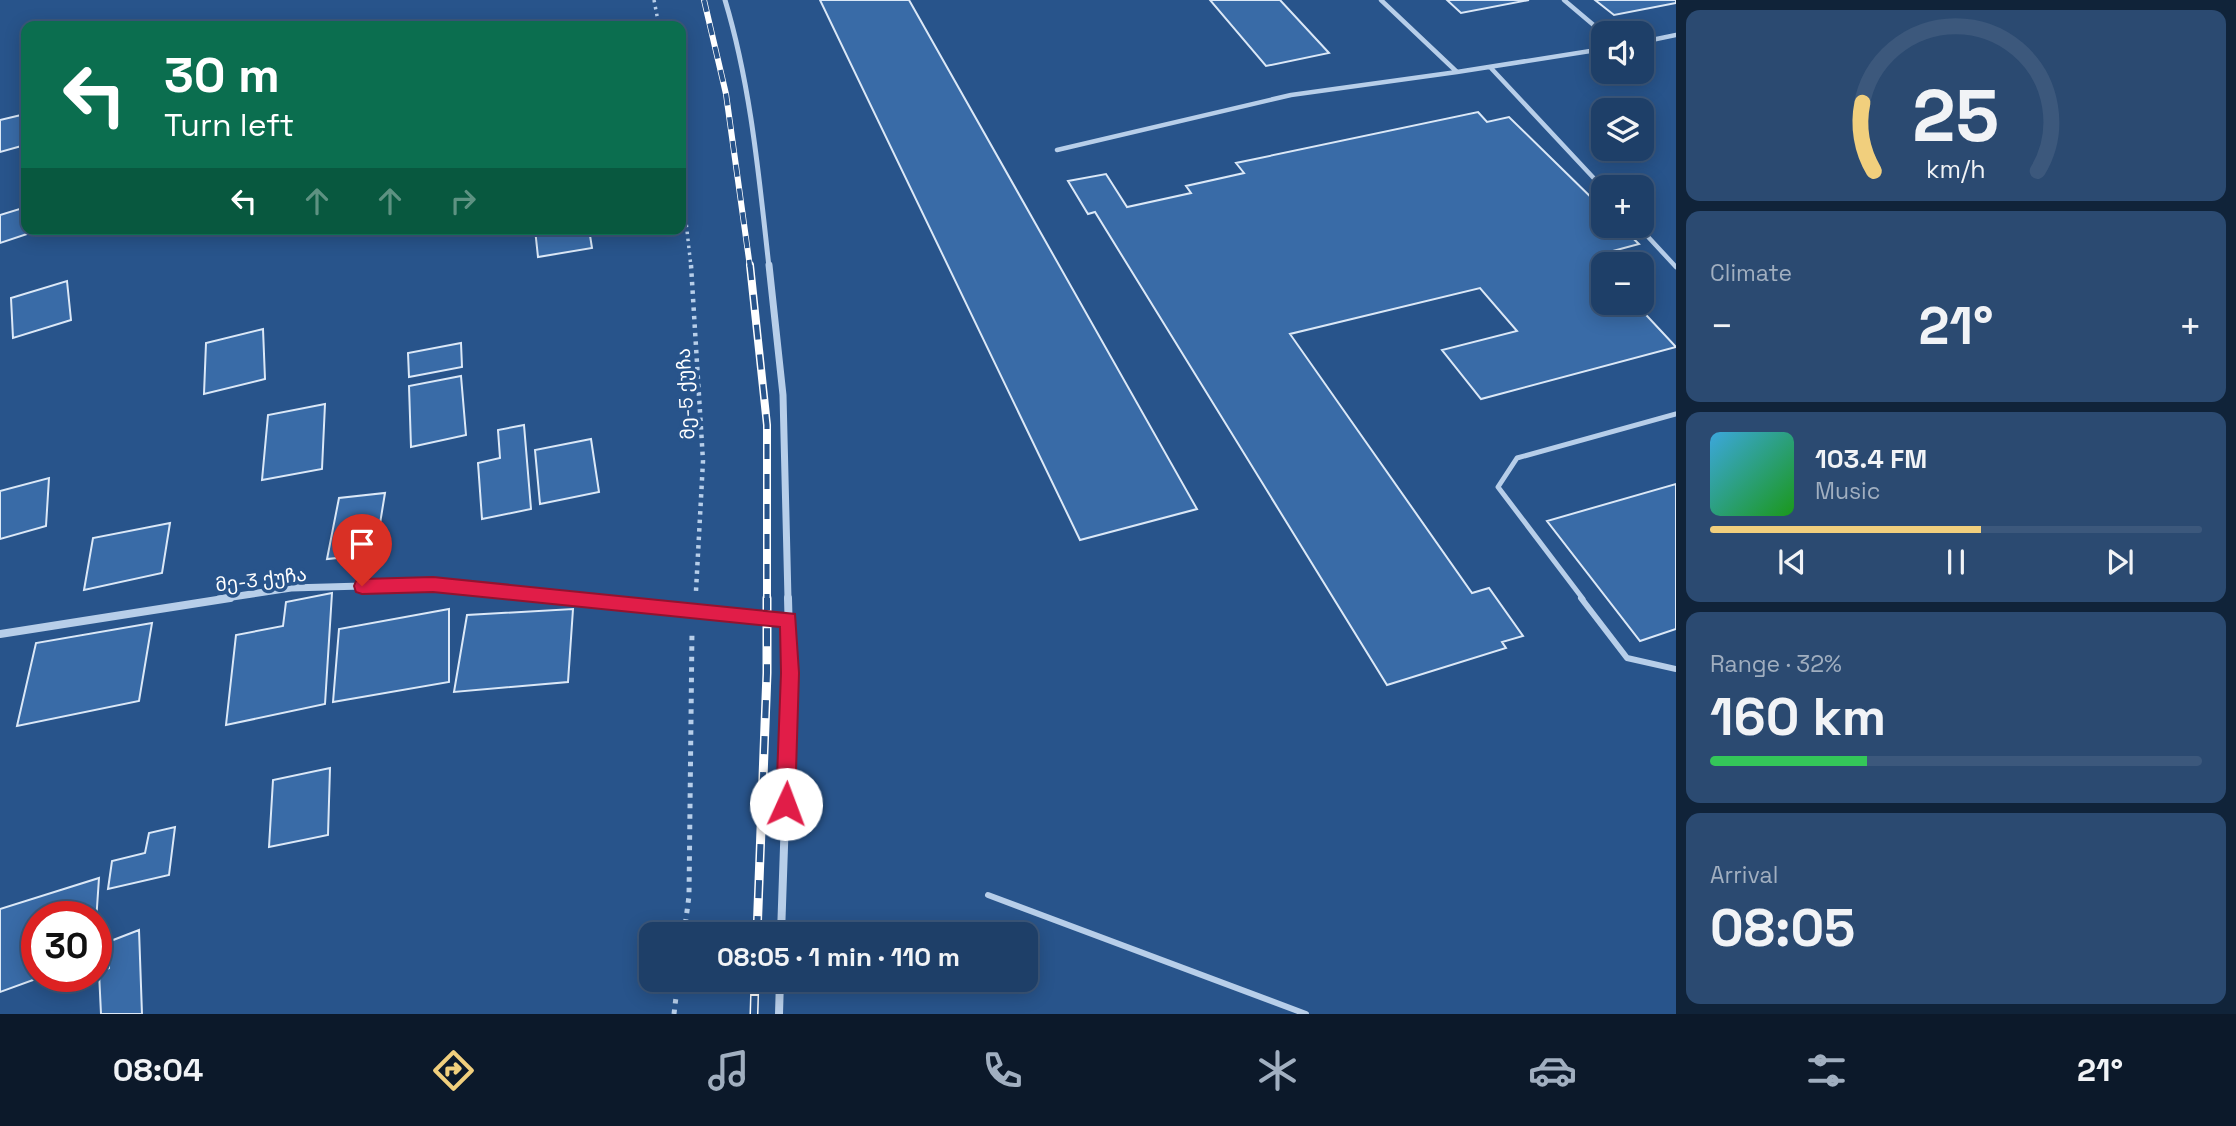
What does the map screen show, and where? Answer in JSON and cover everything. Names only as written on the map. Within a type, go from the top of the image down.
[{"type":"street","points":[[725,0],[736,36],[760,186],[783,395],[790,673],[781,922]]},
{"type":"street","name":"მე-3 ქუჩა","points":[[0,634],[291,588],[433,584],[789,620]]},
{"type":"street","points":[[779,1014],[780,992]]},
{"type":"lane","points":[[1381,0],[1457,72]]},
{"type":"lane","points":[[1564,0],[1591,23]]},
{"type":"lane","points":[[1654,40],[1676,35]]},
{"type":"lane","points":[[1057,150],[1291,94],[1591,51]]},
{"type":"lane","points":[[1490,66],[1591,175]]},
{"type":"lane","points":[[1649,238],[1676,267]]},
{"type":"lane","points":[[1676,414],[1517,458],[1498,487],[1627,658],[1676,669]]},
{"type":"lane","points":[[988,895],[1307,1014]]},
{"type":"path","points":[[654,0],[658,21]]},
{"type":"path","name":"მე-5 ქუჩა","points":[[686,220],[703,461],[691,643],[689,896],[686,922]]},
{"type":"path","points":[[674,1014],[677,992]]},
{"type":"building","points":[[820,0],[909,0],[1197,509],[1080,540]]},
{"type":"building","points":[[1210,0],[1280,0],[1329,53],[1266,66]]},
{"type":"building","points":[[1447,0],[1529,0],[1461,13]]},
{"type":"building","points":[[1595,0],[1676,0],[1676,3],[1614,15]]},
{"type":"building","points":[[1478,112],[1487,122],[1509,117],[1591,197],[1591,238],[1633,238],[1639,244],[1609,252],[1591,252],[1591,315],[1646,315],[1676,347],[1481,399],[1442,350],[1517,331],[1480,288],[1290,334],[1472,593],[1489,588],[1523,636],[1502,642],[1506,648],[1387,685],[1095,212],[1088,214],[1068,181],[1106,174],[1127,207],[1191,193],[1186,186],[1244,173],[1236,163]]},
{"type":"building","points":[[21,115],[21,146],[0,152],[0,120]]},
{"type":"building","points":[[21,209],[21,235],[24,235],[0,243],[0,215]]},
{"type":"building","points":[[536,235],[590,235],[592,248],[538,257]]},
{"type":"building","points":[[67,281],[71,320],[13,338],[11,298]]},
{"type":"building","points":[[263,329],[265,379],[204,394],[206,343]]},
{"type":"building","points":[[461,343],[462,367],[409,377],[408,353]]},
{"type":"building","points":[[461,376],[466,435],[411,447],[409,386]]},
{"type":"building","points":[[325,404],[322,469],[262,480],[268,415]]},
{"type":"building","points":[[524,425],[531,509],[482,519],[478,463],[500,458],[498,430]]},
{"type":"building","points":[[591,439],[599,492],[540,504],[535,450]]},
{"type":"building","points":[[49,478],[46,526],[0,539],[0,491]]},
{"type":"building","points":[[1676,484],[1676,629],[1640,641],[1547,521]]},
{"type":"building","points":[[385,493],[375,554],[327,559],[339,498]]},
{"type":"building","points":[[170,523],[162,573],[84,590],[93,538]]},
{"type":"building","points":[[332,593],[325,704],[226,725],[236,635],[283,626],[286,602]]},
{"type":"building","points":[[449,609],[449,682],[333,702],[339,629]]},
{"type":"building","points":[[573,609],[568,682],[454,692],[467,615]]},
{"type":"building","points":[[152,623],[139,701],[17,726],[36,643]]},
{"type":"building","points":[[330,768],[328,835],[269,847],[273,780]]},
{"type":"building","points":[[175,827],[169,875],[108,889],[112,861],[145,853],[149,833]]},
{"type":"building","points":[[99,878],[97,901],[26,901]]},
{"type":"building","points":[[21,902],[21,984],[0,992],[0,909]]},
{"type":"building","points":[[139,930],[142,1014],[101,1014],[100,992],[112,992],[112,940]]},
{"type":"railway","points":[[704,0],[726,94],[750,267]]},
{"type":"railway","points":[[750,265],[767,425],[767,673],[757,922]]},
{"type":"railway","points":[[754,1014],[755,992]]},
{"type":"route","points":[[362,586],[433,584],[789,620],[786,804]]}]
